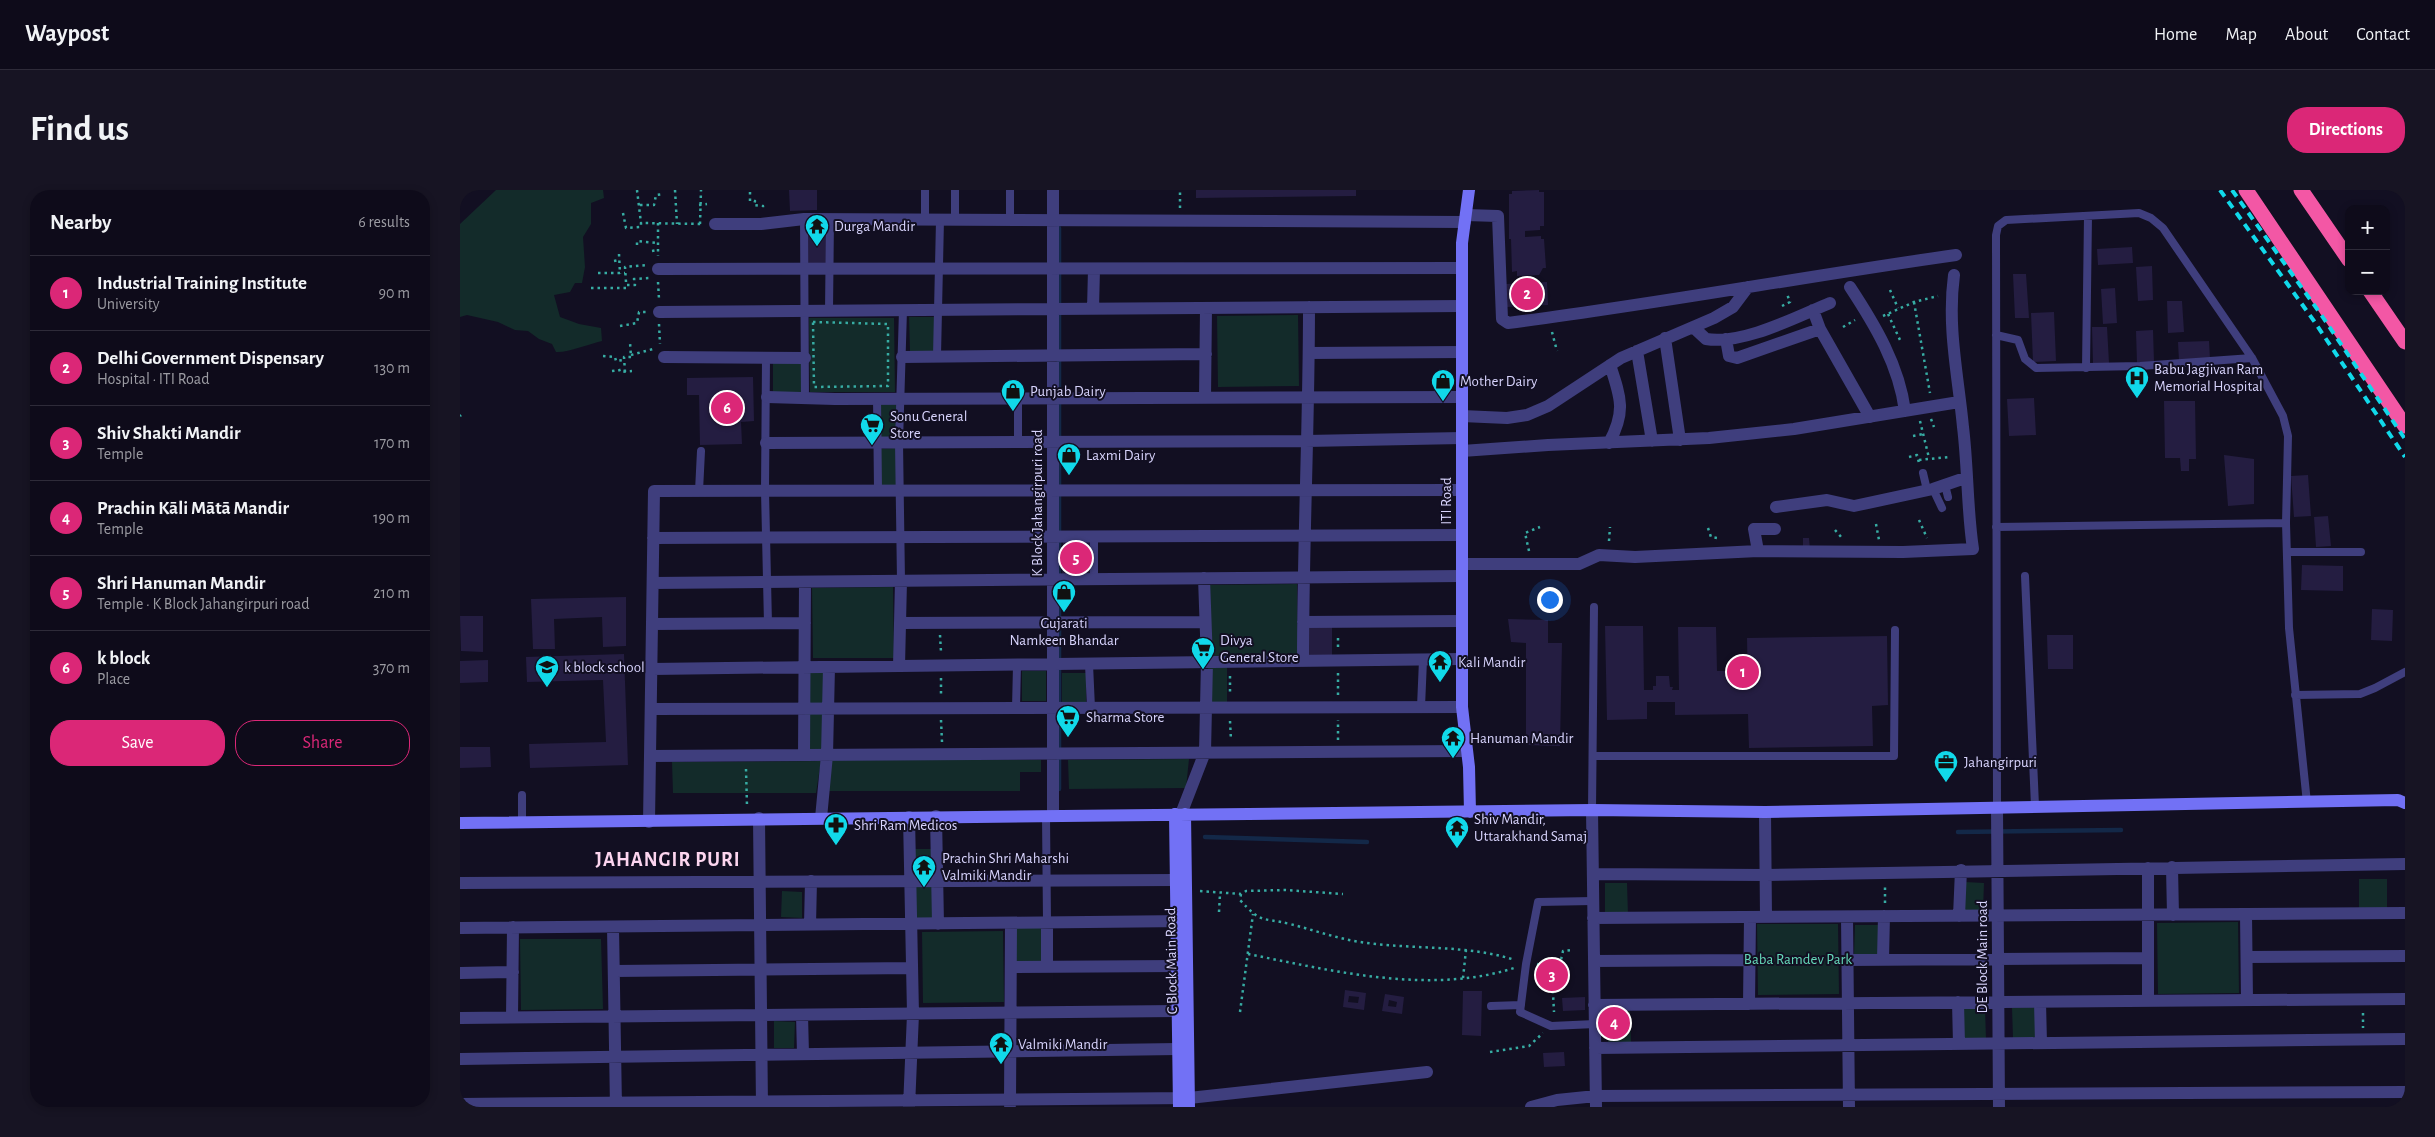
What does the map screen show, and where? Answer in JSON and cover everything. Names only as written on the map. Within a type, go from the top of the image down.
[{"type":"highway","points":[[2246,190],[2405,426]]},
{"type":"highway","points":[[2301,190],[2345,254]]},
{"type":"highway","points":[[2373,295],[2405,342]]},
{"type":"street","name":"K Block Jahangirpuri road","points":[[1049,816],[1053,753],[1053,190]]},
{"type":"street","name":"ITI Road","points":[[1469,190],[1462,268],[1462,707],[1469,767],[1470,812]]},
{"type":"street","points":[[715,224],[762,224],[804,219],[1180,220],[1466,218],[1498,216],[1502,319],[1504,322],[1550,318],[1956,255]]},
{"type":"street","points":[[658,270],[1462,268]]},
{"type":"street","points":[[1093,309],[1094,269]]},
{"type":"street","points":[[653,583],[1303,578],[1579,564],[1599,555],[1635,557],[1758,551],[1927,552],[1973,549],[1964,517],[1964,431],[1950,326],[1954,275]]},
{"type":"street","points":[[1462,416],[1507,418],[1527,415],[1548,406],[1610,365],[1733,306],[1748,287]]},
{"type":"street","points":[[1850,287],[1872,321],[1897,372],[1912,411]]},
{"type":"street","points":[[1692,327],[1706,339],[1726,339],[1776,325],[1830,303]]},
{"type":"street","points":[[659,312],[1462,306]]},
{"type":"street","points":[[1303,661],[1303,536],[1309,307]]},
{"type":"street","points":[[1205,398],[1206,308]]},
{"type":"street","points":[[1813,310],[1820,329],[1870,417]]},
{"type":"street","points":[[1726,339],[1729,356],[1737,358],[1820,329]]},
{"type":"street","points":[[1665,338],[1680,440]]},
{"type":"street","points":[[1637,351],[1652,441]]},
{"type":"street","points":[[1309,353],[1462,352]]},
{"type":"street","points":[[902,357],[1206,354]]},
{"type":"street","points":[[664,357],[805,358]]},
{"type":"street","points":[[1608,443],[1616,429],[1622,402],[1610,365]]},
{"type":"street","points":[[767,397],[805,399],[1462,397]]},
{"type":"street","points":[[1462,452],[1680,440],[1794,429],[1959,402]]},
{"type":"street","points":[[766,443],[1306,441],[1462,438]]},
{"type":"street","points":[[1776,506],[1826,500],[1854,506],[1938,490],[1965,478]]},
{"type":"street","points":[[649,822],[654,491],[1305,488],[1462,490]]},
{"type":"street","points":[[1758,551],[1754,529],[1775,529]]},
{"type":"street","points":[[654,538],[1462,534]]},
{"type":"street","points":[[1180,814],[1205,752],[1207,662],[1204,578]]},
{"type":"street","points":[[899,666],[901,581]]},
{"type":"street","points":[[804,755],[805,582]]},
{"type":"street","points":[[1303,622],[1462,621]]},
{"type":"street","points":[[900,623],[1205,622]]},
{"type":"street","points":[[652,624],[805,624]]},
{"type":"street","points":[[652,669],[1462,659]]},
{"type":"street","points":[[821,818],[827,755],[829,667]]},
{"type":"street","points":[[651,709],[1462,707]]},
{"type":"street","points":[[650,756],[1466,751]]},
{"type":"street","points":[[460,823],[649,822],[753,818],[1592,810],[1765,812],[2398,800],[2405,803]]},
{"type":"street","name":"DE Block Main road","points":[[1997,807],[1999,1101]]},
{"type":"street","points":[[1592,810],[1596,1101]]},
{"type":"street","points":[[1765,812],[1766,917]]},
{"type":"street","name":"C Block Main Road","points":[[1180,814],[1176,880],[1181,921],[1184,1102]]},
{"type":"street","name":"C Block Main Road","points":[[1180,814],[1186,889],[1177,966],[1177,1011],[1178,1049],[1184,1102]]},
{"type":"street","points":[[936,816],[938,924]]},
{"type":"street","points":[[909,817],[913,1014],[909,1103]]},
{"type":"street","points":[[753,818],[760,881],[762,1104]]},
{"type":"street","points":[[1593,874],[1766,874],[2405,864]]},
{"type":"street","points":[[2172,867],[2173,915]]},
{"type":"street","points":[[2148,868],[2148,1001]]},
{"type":"street","points":[[1959,916],[1961,870]]},
{"type":"street","points":[[460,883],[1176,880]]},
{"type":"street","points":[[810,925],[811,881]]},
{"type":"street","points":[[1593,918],[2405,913]]},
{"type":"street","points":[[2246,914],[2247,1000]]},
{"type":"street","points":[[1883,959],[1884,916]]},
{"type":"street","points":[[1847,917],[1849,1101]]},
{"type":"street","points":[[1748,1004],[1750,918]]},
{"type":"street","points":[[460,928],[1181,921]]},
{"type":"street","points":[[1047,922],[1047,967]]},
{"type":"street","points":[[1010,1103],[1011,923]]},
{"type":"street","points":[[613,927],[616,1105]]},
{"type":"street","points":[[512,1017],[513,928]]},
{"type":"street","points":[[2246,957],[2405,956]]},
{"type":"street","points":[[1847,960],[2148,958]]},
{"type":"street","points":[[1594,961],[1749,960]]},
{"type":"street","points":[[1012,968],[1177,966]]},
{"type":"street","points":[[614,972],[912,968]]},
{"type":"street","points":[[460,974],[513,972]]},
{"type":"street","points":[[1594,1005],[2405,999]]},
{"type":"street","points":[[1958,1002],[1959,1044]]},
{"type":"street","points":[[2040,1002],[2041,1043]]},
{"type":"street","points":[[460,1018],[1177,1011]]},
{"type":"street","points":[[802,1015],[803,1054]]},
{"type":"street","points":[[1595,1048],[2405,1039]]},
{"type":"street","points":[[460,1059],[1178,1049]]},
{"type":"street","points":[[460,1104],[1184,1102],[1427,1072]]},
{"type":"street","points":[[1531,1107],[1557,1100],[1999,1101],[2405,1092]]},
{"type":"lane","points":[[925,190],[925,220]]},
{"type":"lane","points":[[955,190],[955,220]]},
{"type":"lane","points":[[1010,190],[1010,220]]},
{"type":"lane","points":[[1997,807],[1996,235],[1998,226],[2006,220],[2139,214],[2151,218],[2163,228],[2252,358],[2283,416],[2288,436],[2286,523],[2289,628],[2308,803]]},
{"type":"lane","points":[[2086,368],[2088,216]]},
{"type":"lane","points":[[804,219],[806,269],[805,399]]},
{"type":"lane","points":[[829,311],[830,220]]},
{"type":"lane","points":[[937,356],[940,310],[940,220]]},
{"type":"lane","points":[[901,581],[899,442],[903,310]]},
{"type":"lane","points":[[1996,335],[2018,340],[2025,360],[2036,368],[2205,363],[2252,358]]},
{"type":"lane","points":[[766,358],[765,491],[768,624]]},
{"type":"lane","points":[[877,398],[878,490]]},
{"type":"lane","points":[[1018,398],[1018,442]]},
{"type":"lane","points":[[698,491],[701,451]]},
{"type":"lane","points":[[1924,473],[1938,490],[1942,508]]},
{"type":"lane","points":[[1996,527],[2286,523]]},
{"type":"lane","points":[[1094,536],[1094,579]]},
{"type":"lane","points":[[2288,552],[2362,552]]},
{"type":"lane","points":[[2025,576],[2035,806]]},
{"type":"lane","points":[[1592,810],[1594,607]]},
{"type":"lane","points":[[1594,756],[1894,756],[1895,630]]},
{"type":"lane","points":[[1421,708],[1423,660]]},
{"type":"lane","points":[[1089,664],[1090,708]]},
{"type":"lane","points":[[1016,708],[1017,665]]},
{"type":"lane","points":[[2295,695],[2360,694],[2405,672]]},
{"type":"lane","points":[[522,795],[522,823]]},
{"type":"lane","points":[[1047,922],[1046,880],[1049,816]]},
{"type":"lane","points":[[1593,901],[1538,902],[1526,964],[1520,1012],[1551,1026],[1595,1024]]},
{"type":"lane","points":[[1491,1006],[1521,1005]]},
{"type":"path","points":[[623,214],[626,228],[640,227],[640,205],[637,190]]},
{"type":"path","points":[[675,190],[677,224]]},
{"type":"path","points":[[700,224],[699,205],[701,190]]},
{"type":"path","points":[[1180,190],[1180,220]]},
{"type":"path","points":[[750,192],[750,201],[754,201],[754,205],[763,206],[762,224]]},
{"type":"path","points":[[640,205],[654,205],[656,195],[663,194]]},
{"type":"path","points":[[699,205],[707,204]]},
{"type":"path","points":[[641,223],[715,224]]},
{"type":"path","points":[[603,356],[615,357],[616,361],[624,360],[624,358],[631,357],[631,355],[660,348],[658,223]]},
{"type":"path","points":[[637,245],[637,241],[657,243]]},
{"type":"path","points":[[652,251],[658,250]]},
{"type":"path","points":[[619,254],[620,274]]},
{"type":"path","points":[[614,261],[619,260]]},
{"type":"path","points":[[626,282],[625,267],[658,270]]},
{"type":"path","points":[[591,288],[626,288],[626,285],[634,284],[634,279],[658,270]]},
{"type":"path","points":[[598,273],[625,274]]},
{"type":"path","points":[[1890,290],[1898,308]]},
{"type":"path","points":[[1872,321],[1914,302],[1952,294]]},
{"type":"path","points":[[1782,306],[1790,302]]},
{"type":"path","points":[[1914,302],[1932,407]]},
{"type":"path","points":[[620,326],[638,323],[639,312],[659,312]]},
{"type":"path","points":[[1888,314],[1900,340]]},
{"type":"path","points":[[1550,318],[1556,351]]},
{"type":"path","points":[[813,322],[888,324],[888,386],[814,387],[813,322]]},
{"type":"path","points":[[630,342],[631,355]]},
{"type":"path","points":[[624,360],[625,372]]},
{"type":"path","points":[[612,371],[620,369],[620,372],[625,372],[632,370]]},
{"type":"path","points":[[1912,411],[1923,434],[1928,458]]},
{"type":"path","points":[[1913,436],[1923,434]]},
{"type":"path","points":[[1918,460],[1949,457]]},
{"type":"path","points":[[1919,520],[1927,537],[1927,552]]},
{"type":"path","points":[[1530,565],[1529,546],[1525,533],[1540,527]]},
{"type":"path","points":[[1338,622],[1338,751]]},
{"type":"path","points":[[940,623],[942,754]]},
{"type":"path","points":[[746,755],[753,818]]},
{"type":"path","points":[[1884,916],[1886,872]]},
{"type":"path","points":[[1186,889],[1220,894],[1285,890],[1343,894]]},
{"type":"path","points":[[1219,912],[1220,894]]},
{"type":"path","points":[[1241,894],[1240,900],[1258,918],[1361,942],[1466,950],[1504,957],[1526,964],[1541,965],[1554,992]]},
{"type":"path","points":[[1240,1012],[1253,914]]},
{"type":"path","points":[[1463,979],[1466,950]]},
{"type":"path","points":[[1554,1012],[1554,992],[1563,951],[1574,950]]},
{"type":"path","points":[[1248,954],[1355,975],[1414,980],[1463,979],[1488,976],[1526,964]]},
{"type":"path","points":[[2362,999],[2363,1040]]},
{"type":"path","points":[[1490,1052],[1529,1046],[1551,1026]]},
{"type":"green space","points":[[496,190],[603,190],[604,198],[591,203],[591,224],[583,237],[585,267],[582,283],[575,283],[570,292],[554,295],[560,317],[579,324],[601,328],[602,341],[572,350],[556,352],[552,344],[539,339],[528,331],[515,330],[498,322],[467,315],[460,317],[460,224]]},
{"type":"green space","points":[[1298,315],[1299,386],[1218,387],[1217,316]]},
{"type":"green space","points":[[909,317],[934,317],[935,351],[910,351]]},
{"type":"green space","points":[[809,318],[894,318],[895,392],[810,392]]},
{"type":"green space","points":[[773,362],[805,363],[804,394],[773,394]]},
{"type":"green space","points":[[880,401],[897,401],[898,437],[881,437]]},
{"type":"green space","points":[[897,448],[898,486],[880,487],[880,449]]},
{"type":"green space","points":[[1297,584],[1298,655],[1211,656],[1210,585]]},
{"type":"green space","points":[[893,587],[894,658],[813,658],[812,588]]},
{"type":"green space","points":[[1208,666],[1227,666],[1227,704],[1209,704]]},
{"type":"green space","points":[[806,670],[826,670],[826,706],[806,706]]},
{"type":"green space","points":[[1022,671],[1046,671],[1046,701],[1022,701]]},
{"type":"green space","points":[[1062,673],[1086,673],[1086,703],[1062,703]]},
{"type":"green space","points":[[805,713],[825,713],[825,749],[805,749]]},
{"type":"green space","points":[[829,759],[1041,760],[1041,772],[1020,772],[1020,791],[829,791]]},
{"type":"green space","points":[[1189,759],[1186,788],[1069,789],[1068,760]]},
{"type":"green space","points":[[821,761],[816,793],[673,793],[672,762]]},
{"type":"green space","points":[[914,849],[932,849],[933,876],[914,876]]},
{"type":"green space","points":[[2359,879],[2387,879],[2387,910],[2359,910]]},
{"type":"green space","points":[[1965,882],[1984,883],[1983,910],[1965,910]]},
{"type":"green space","points":[[1605,883],[1627,883],[1628,915],[1605,915]]},
{"type":"green space","points":[[916,884],[934,884],[934,920],[916,920]]},
{"type":"green space","points":[[782,891],[802,892],[802,918],[781,917]]},
{"type":"green space","points":[[2238,922],[2239,993],[2158,994],[2157,923]]},
{"type":"green space","name":"Baba Ramdev Park","points":[[1757,924],[1838,924],[1839,994],[1758,995]]},
{"type":"green space","points":[[1855,925],[1878,925],[1878,954],[1854,954]]},
{"type":"green space","points":[[1016,928],[1041,928],[1042,964],[1016,964]]},
{"type":"green space","points":[[1003,931],[1004,1002],[923,1003],[922,932]]},
{"type":"green space","points":[[520,939],[601,939],[603,1009],[521,1010]]},
{"type":"green space","points":[[2036,1007],[2037,1038],[2013,1038],[2012,1008]]},
{"type":"green space","points":[[1985,1008],[1986,1039],[1962,1039],[1961,1009]]},
{"type":"green space","points":[[1607,1010],[1630,1010],[1631,1042],[1608,1042]]},
{"type":"green space","points":[[774,1021],[795,1022],[794,1048],[774,1048]]},
{"type":"building","points":[[789,190],[817,190],[817,210],[790,211]]},
{"type":"building","points":[[1196,190],[1356,190],[1356,196],[1196,198]]},
{"type":"building","points":[[1539,190],[1539,192],[1544,192],[1544,226],[1540,226],[1540,230],[1525,231],[1525,237],[1541,236],[1541,239],[1544,239],[1546,268],[1543,268],[1539,275],[1517,276],[1517,271],[1512,272],[1511,239],[1509,239],[1509,194],[1512,194],[1512,191]]},
{"type":"building","name":"Durga Mandir","points":[[808,229],[827,229],[827,264],[808,264]]},
{"type":"building","points":[[2132,247],[2133,263],[2098,265],[2097,249]]},
{"type":"building","points":[[2152,266],[2153,300],[2138,301],[2136,267]]},
{"type":"building","points":[[2013,274],[2026,274],[2029,318],[2015,318]]},
{"type":"building","points":[[1547,282],[1548,305],[1507,307],[1506,284]]},
{"type":"building","points":[[2115,288],[2117,323],[2103,324],[2101,289]]},
{"type":"building","points":[[2167,301],[2182,301],[2184,332],[2168,333]]},
{"type":"building","points":[[2054,312],[2056,361],[2033,362],[2031,313]]},
{"type":"building","points":[[2092,327],[2107,327],[2109,363],[2093,363]]},
{"type":"building","points":[[2153,330],[2154,362],[2137,363],[2136,331]]},
{"type":"building","points":[[2209,341],[2210,359],[2179,361],[2178,342]]},
{"type":"building","points":[[753,377],[754,421],[741,422],[742,444],[700,445],[699,395],[687,395],[687,378]]},
{"type":"building","points":[[2034,398],[2036,435],[2009,436],[2007,399]]},
{"type":"building","points":[[2164,401],[2195,401],[2196,459],[2189,459],[2189,471],[2181,471],[2180,458],[2165,458]]},
{"type":"building","points":[[2224,455],[2254,459],[2254,504],[2228,506]]},
{"type":"building","points":[[2308,475],[2311,516],[2294,517],[2291,476]]},
{"type":"building","points":[[2328,516],[2331,546],[2316,547],[2314,517]]},
{"type":"building","points":[[1803,538],[1809,538],[1810,549],[1803,550]]},
{"type":"building","points":[[1063,541],[1090,541],[1090,574],[1062,574]]},
{"type":"building","points":[[2302,565],[2343,566],[2343,591],[2301,590]]},
{"type":"building","points":[[626,597],[626,646],[603,647],[602,617],[554,619],[555,649],[533,649],[531,599]]},
{"type":"building","points":[[2372,609],[2393,610],[2392,641],[2371,640]]},
{"type":"building","points":[[460,616],[483,616],[483,652],[461,651]]},
{"type":"building","points":[[1508,619],[1548,620],[1548,643],[1562,643],[1560,746],[1526,745],[1526,643],[1511,642]]},
{"type":"building","points":[[1307,624],[1332,624],[1332,658],[1307,658]]},
{"type":"building","points":[[1605,626],[1643,626],[1644,690],[1653,690],[1653,686],[1656,686],[1656,676],[1669,676],[1670,687],[1673,687],[1672,690],[1679,690],[1678,627],[1716,627],[1717,671],[1736,671],[1737,688],[1748,688],[1747,638],[1887,636],[1888,705],[1872,706],[1873,746],[1749,748],[1748,714],[1675,715],[1675,702],[1647,702],[1647,719],[1607,720]]},
{"type":"building","points":[[2047,635],[2073,635],[2073,669],[2048,669]]},
{"type":"building","points":[[624,654],[628,765],[530,768],[529,744],[606,742],[603,680],[527,682],[526,657]]},
{"type":"building","points":[[488,660],[488,682],[460,683],[460,661]]},
{"type":"building","points":[[460,747],[490,747],[491,767],[460,768]]},
{"type":"building","points":[[1345,990],[1366,993],[1364,1010],[1343,1007]],"holes":[[[1349,996],[1359,997],[1358,1003],[1348,1002]]]},
{"type":"building","points":[[1463,991],[1482,991],[1481,1036],[1462,1035]]},
{"type":"building","points":[[1385,994],[1404,997],[1402,1014],[1382,1011]],"holes":[[[1389,1000],[1397,1002],[1396,1007],[1388,1006]]]},
{"type":"building","points":[[1585,997],[1585,1010],[1563,1011],[1562,998]]},
{"type":"building","points":[[1564,1052],[1565,1066],[1544,1067],[1543,1053]]},
{"type":"waterway","points":[[1059,228],[1059,789]]},
{"type":"waterway","points":[[1958,832],[2121,830]]},
{"type":"waterway","points":[[1205,837],[1367,842]]},
{"type":"railway","points":[[2220,190],[2314,321],[2405,457]]},
{"type":"railway","points":[[2232,190],[2322,316],[2405,439]]},
{"type":"place","name":"Durga Mandir","points":[[817,247]]},
{"type":"place","name":"Delhi Government Dispensary","points":[[1527,294]]},
{"type":"place","name":"Babu Jagjivan Ram Memorial Hospital","points":[[2137,399]]},
{"type":"place","name":"Mother Dairy","points":[[1443,402]]},
{"type":"place","name":"k block","points":[[727,408]]},
{"type":"place","name":"Punjab Dairy","points":[[1013,412]]},
{"type":"place","name":"Sonu General Store","points":[[872,446]]},
{"type":"place","name":"Laxmi Dairy","points":[[1069,476]]},
{"type":"place","name":"Shri Hanuman Mandir","points":[[1076,558]]},
{"type":"place","name":"Gujarati Namkeen Bhandar","points":[[1064,613]]},
{"type":"place","name":"Divya General Store","points":[[1203,670]]},
{"type":"place","name":"Industrial Training Institute","points":[[1743,672]]},
{"type":"place","name":"Kali Mandir","points":[[1440,683]]},
{"type":"place","name":"k block school","points":[[547,688]]},
{"type":"place","name":"Sharma Store","points":[[1068,738]]},
{"type":"place","name":"Hanuman Mandir","points":[[1453,759]]},
{"type":"place","name":"Jahangirpuri","points":[[1946,783]]},
{"type":"place","name":"Shri Ram Medicos","points":[[836,846]]},
{"type":"place","name":"Shiv Mandir, Uttarakhand Samaj","points":[[1457,849]]},
{"type":"place","name":"Prachin Shri Maharshi Valmiki Mandir","points":[[924,888]]},
{"type":"place","name":"Shiv Shakti Mandir","points":[[1552,975]]},
{"type":"place","name":"Prachin Kāli Mātā Mandir","points":[[1614,1023]]},
{"type":"place","name":"Valmiki Mandir","points":[[1001,1065]]},
{"type":"district","name":"JAHANGIR PURI","points":[[668,859]]}]
